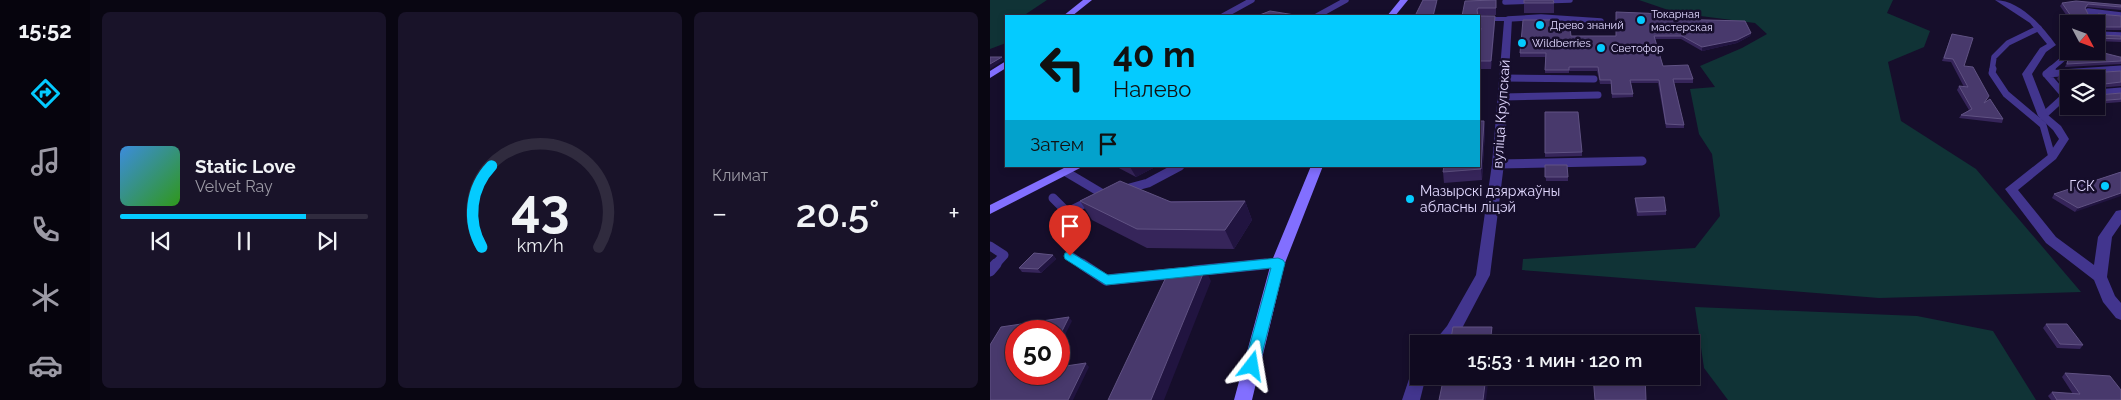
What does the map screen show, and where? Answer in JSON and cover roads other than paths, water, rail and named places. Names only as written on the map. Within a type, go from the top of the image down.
[{"type":"main road","points":[[1068,15],[1088,0]]},
{"type":"main road","points":[[1390,15],[1404,0]]},
{"type":"main road","points":[[990,75],[1005,65]]},
{"type":"main road","points":[[990,210],[1076,167]]},
{"type":"main road","points":[[1243,400],[1278,263],[1317,167]]},
{"type":"street","points":[[1999,0],[2033,21],[2052,45],[2044,50],[2027,74],[2043,116],[2057,128],[2064,139],[2052,157],[2011,190],[2051,240],[2100,277]]},
{"type":"street","points":[[1480,18],[1508,19]]},
{"type":"street","name":"вуліца Крупскай","points":[[1448,335],[1453,330],[1483,275],[1498,164],[1508,19]]},
{"type":"street","points":[[2121,214],[2105,237],[2100,277],[2108,298],[2121,314]]},
{"type":"street","points":[[1411,400],[1415,385]]},
{"type":"lane","points":[[1226,15],[1252,0]]},
{"type":"lane","points":[[1319,15],[1346,0]]},
{"type":"lane","points":[[1505,2],[1570,0]]},
{"type":"lane","points":[[2091,15],[2088,11],[2121,15]]},
{"type":"lane","points":[[1508,19],[1541,18],[1601,21]]},
{"type":"lane","points":[[2039,28],[2008,43],[1994,57],[1992,73],[2006,94],[2043,125],[2052,157]]},
{"type":"lane","points":[[2105,34],[2121,35]]},
{"type":"lane","points":[[2046,74],[2062,60]]},
{"type":"lane","points":[[2046,74],[2121,69]]},
{"type":"lane","points":[[2046,74],[2060,89]]},
{"type":"lane","points":[[1505,78],[1594,78]]},
{"type":"lane","points":[[2105,92],[2121,91]]},
{"type":"lane","points":[[1503,97],[1598,95]]},
{"type":"lane","points":[[2043,116],[2060,102]]},
{"type":"lane","points":[[1498,164],[1642,161]]},
{"type":"lane","points":[[1054,198],[1067,212],[1103,194],[1148,183],[1178,167]]},
{"type":"lane","points":[[1066,172],[1103,194]]},
{"type":"lane","points":[[990,246],[1004,255],[990,272]]},
{"type":"lane","points":[[1070,256],[1106,280],[1278,263]]},
{"type":"place","name":"Токарная мастерская","points":[[1641,20]]},
{"type":"place","name":"Древо знаний","points":[[1540,25]]},
{"type":"place","name":"Wildberries","points":[[1522,43]]},
{"type":"place","name":"Светофор","points":[[1601,48]]},
{"type":"place","name":"ГСК","points":[[2105,186]]},
{"type":"place","name":"Мазырскі дзяржаўны абласны ліцэй","points":[[1410,199]]}]
